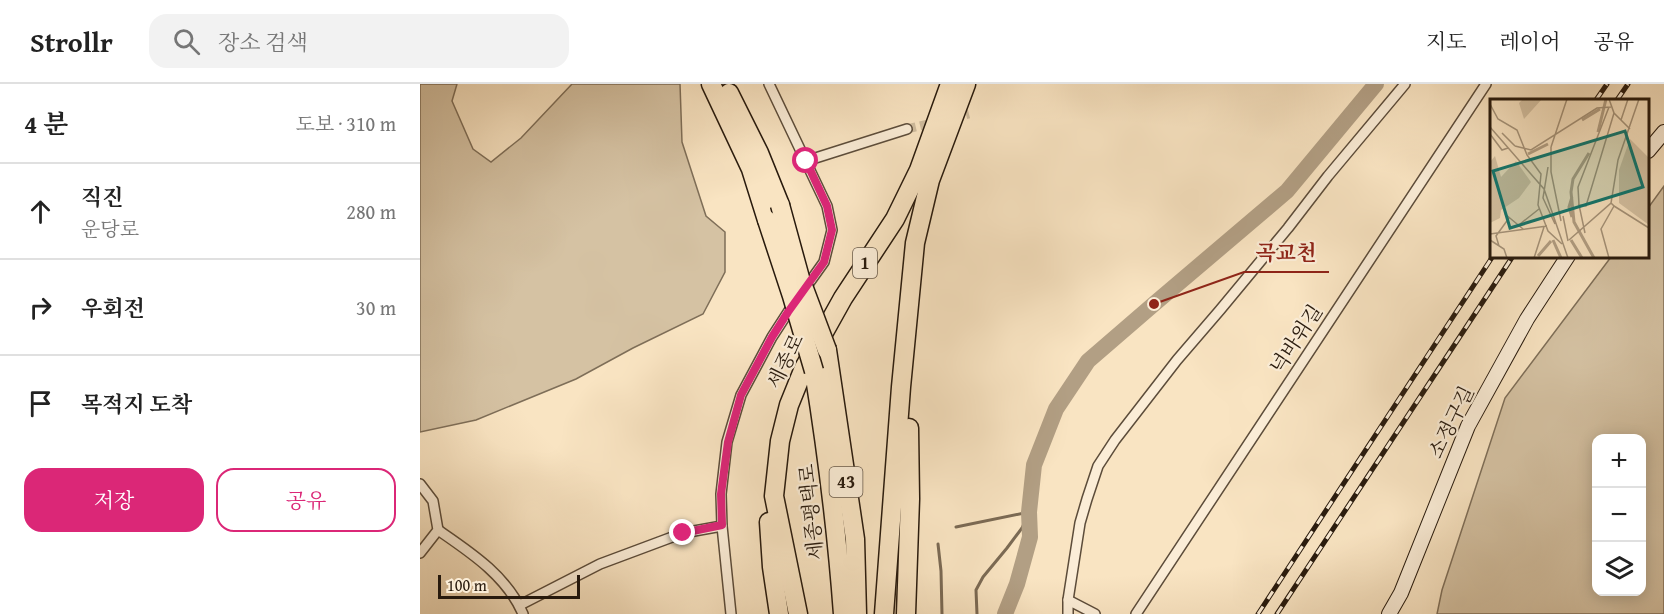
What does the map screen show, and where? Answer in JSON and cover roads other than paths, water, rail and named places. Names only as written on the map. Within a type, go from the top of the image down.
[{"type":"highway","name":"세종평택로","points":[[711,84],[751,169],[814,371],[827,451],[838,544],[843,614]]},
{"type":"highway","name":"세종평택로","points":[[724,84],[759,153],[780,206],[800,278],[827,350],[855,539],[857,614]]},
{"type":"highway","name":"세종로","points":[[798,614],[774,496],[780,441],[789,405],[804,368],[843,298],[895,219],[919,170],[950,84]]},
{"type":"highway","points":[[884,614],[915,243],[930,180],[966,84]]},
{"type":"highway","points":[[906,614],[910,499],[907,321]]},
{"type":"highway","points":[[779,614],[772,567],[767,494],[780,441]]},
{"type":"street","points":[[731,614],[721,494],[728,442],[741,395],[782,320],[824,262],[832,230],[827,206],[769,84]]},
{"type":"street","points":[[1068,614],[1068,600],[1083,515],[1098,466],[1115,440],[1177,360],[1405,84]]},
{"type":"street","name":"넉바위길","points":[[1136,614],[1486,84]]},
{"type":"street","points":[[806,161],[907,129]]},
{"type":"street","points":[[1649,149],[1664,132]]},
{"type":"street","name":"소정구길","points":[[1389,614],[1401,593],[1468,426],[1527,319],[1567,258]]},
{"type":"street","points":[[420,484],[433,501],[438,530],[502,581],[522,610],[600,564],[683,533],[722,525]]},
{"type":"street","points":[[420,553],[438,530]]},
{"type":"street","points":[[1068,600],[1095,614]]},
{"type":"waterway","points":[[1005,614],[1017,584],[1030,537],[1029,512],[1034,465],[1056,409],[1088,361],[1287,191],[1376,84]]},
{"type":"waterway","points":[[956,527],[1029,512]]},
{"type":"waterway","points":[[977,614],[976,590],[983,577],[1022,528],[1029,512]]},
{"type":"waterway","points":[[938,544],[942,614]]},
{"type":"tunnel","points":[[953,118],[969,114]]},
{"type":"tunnel","points":[[907,129],[937,122]]},
{"type":"railway","points":[[1597,99],[1607,84]]},
{"type":"railway","points":[[1618,99],[1628,84]]},
{"type":"railway","points":[[1258,614],[1492,258]]},
{"type":"railway","points":[[1277,614],[1512,258]]},
{"type":"place","name":"곡교천","points":[[1154,304]]}]
